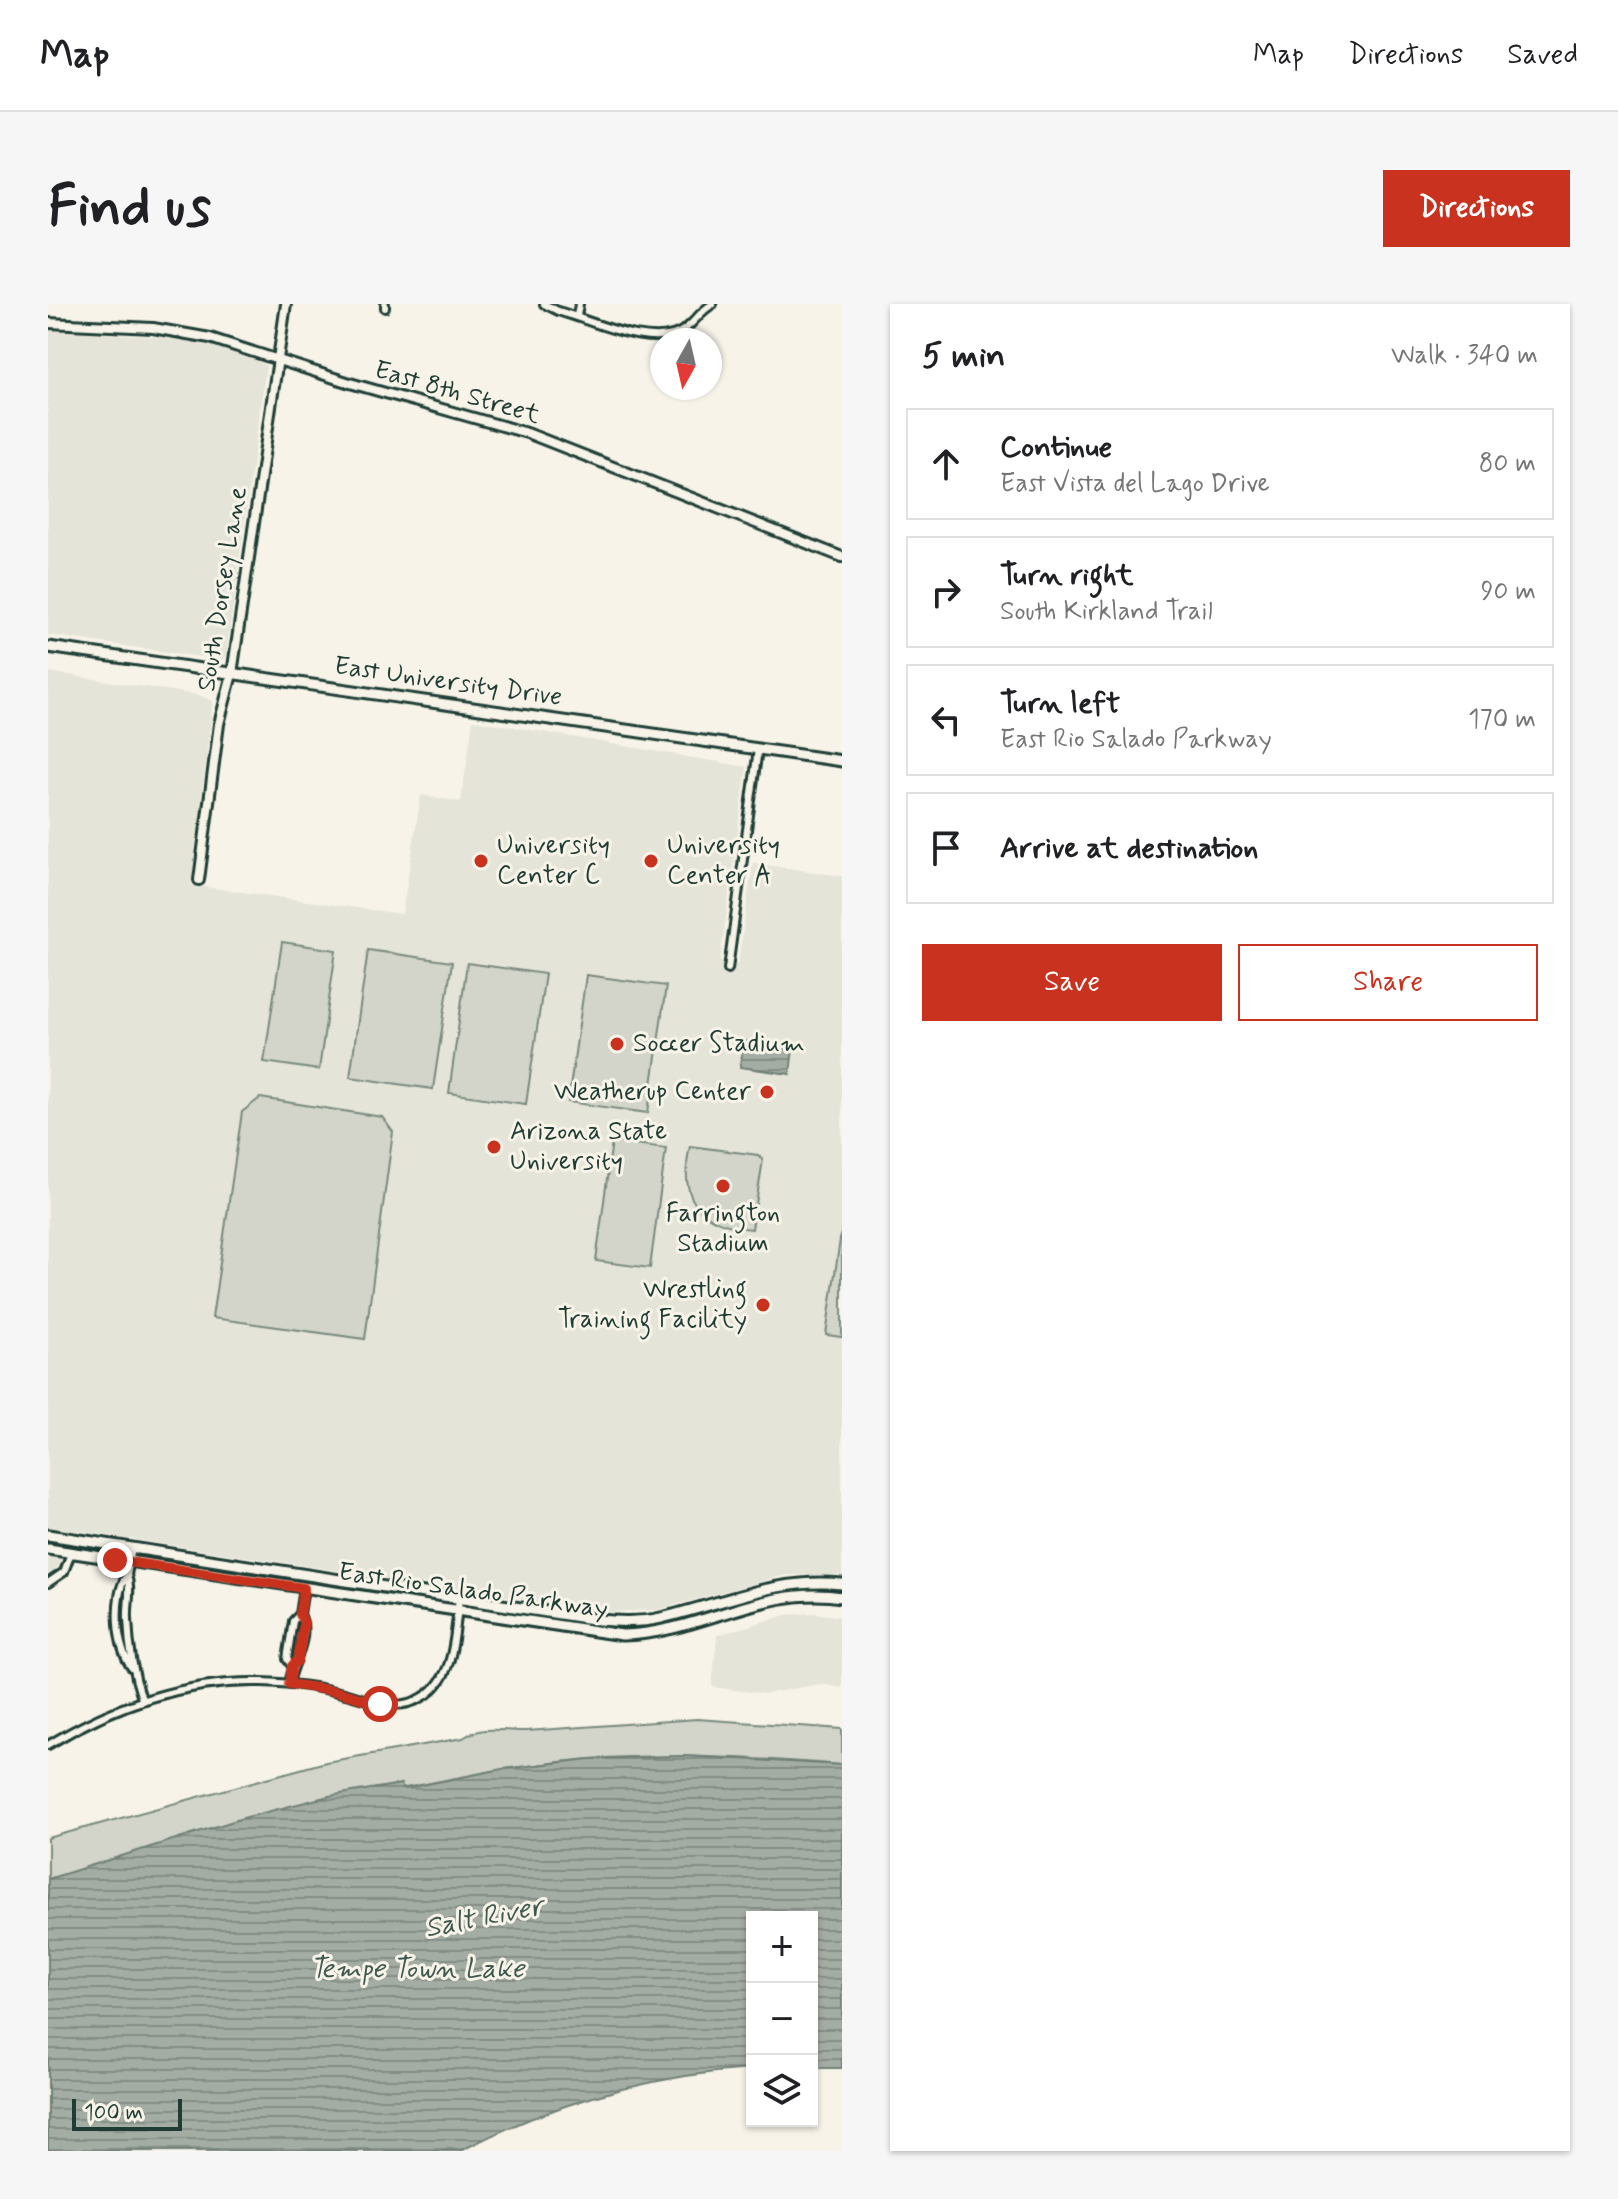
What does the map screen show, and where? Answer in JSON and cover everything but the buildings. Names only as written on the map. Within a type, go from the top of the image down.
[{"type":"main road","name":"East University Drive","points":[[48,647],[842,761]]},
{"type":"main road","name":"East Rio Salado Parkway","points":[[48,1535],[626,1622],[660,1618],[785,1584],[807,1581],[842,1584]]},
{"type":"main road","name":"East Rio Salado Parkway","points":[[48,1549],[597,1632],[647,1634],[676,1629],[764,1600],[800,1594],[842,1597]]},
{"type":"street","name":"South Dorsey Lane","points":[[199,880],[219,724],[232,674],[286,304]]},
{"type":"street","points":[[544,304],[650,339],[685,329],[700,311],[713,304]]},
{"type":"street","points":[[577,316],[579,304]]},
{"type":"street","name":"East 8th Street","points":[[48,323],[178,332],[210,338],[277,361],[537,436],[842,557]]},
{"type":"street","points":[[728,969],[758,749]]},
{"type":"street","points":[[132,1547],[127,1575],[130,1585],[128,1617],[132,1668],[142,1699]]},
{"type":"street","points":[[48,1583],[64,1572],[71,1553]]},
{"type":"street","points":[[289,1684],[292,1666],[298,1660],[304,1623],[300,1614],[304,1588]]},
{"type":"street","points":[[48,1745],[98,1717],[142,1699],[201,1686],[244,1682],[289,1684],[335,1691],[386,1705],[416,1701],[432,1691],[446,1671],[459,1599]]},
{"type":"street","points":[[292,1666],[287,1659],[293,1621],[300,1614]]},
{"type":"shaded area","points":[[48,330],[174,338],[218,348],[266,366],[226,655],[222,660],[48,635]]},
{"type":"shaded area","name":"Arizona State University","points":[[48,672],[198,695],[213,701],[191,885],[402,914],[421,795],[461,802],[473,720],[747,767],[720,961],[738,963],[753,863],[842,876],[842,1575],[785,1575],[657,1610],[608,1612],[72,1530],[59,1566],[48,1583]]},
{"type":"shaded area","points":[[282,942],[336,950],[319,1070],[264,1062]]},
{"type":"shaded area","points":[[368,950],[452,962],[433,1089],[350,1077]]},
{"type":"shaded area","points":[[467,963],[545,974],[526,1104],[449,1093]]},
{"type":"shaded area","name":"Soccer Stadium","points":[[586,975],[666,986],[648,1113],[568,1102]]},
{"type":"shaded area","points":[[260,1098],[382,1117],[393,1132],[365,1339],[212,1318],[242,1112]]},
{"type":"shaded area","points":[[612,1141],[666,1148],[650,1268],[596,1261]]},
{"type":"shaded area","name":"Farrington Stadium","points":[[690,1146],[758,1155],[763,1160],[752,1229],[718,1222],[696,1206],[687,1180]]},
{"type":"shaded area","points":[[842,1226],[842,1337],[826,1335]]},
{"type":"shaded area","points":[[813,1613],[842,1617],[842,1688],[820,1684],[765,1694],[712,1687],[717,1635],[786,1615]]},
{"type":"shaded area","points":[[697,1719],[842,1729],[842,1765],[748,1758],[653,1756],[519,1767],[401,1789],[401,1785],[48,1879],[48,1838],[326,1762],[463,1738],[486,1730],[526,1731]]},
{"type":"water","points":[[744,1041],[793,1048],[790,1074],[740,1067]]},
{"type":"water","name":"Tempe Town Lake","points":[[684,1756],[842,1765],[842,2068],[818,2068],[818,1911],[746,1911],[746,2069],[676,2078],[602,2095],[530,2119],[460,2151],[48,2151],[48,1879],[243,1818],[329,1796],[401,1784],[402,1789],[502,1769],[590,1759]]},
{"type":"place","name":"University Center C","points":[[481,861]]},
{"type":"place","name":"University Center A","points":[[651,861]]},
{"type":"place","name":"Soccer Stadium","points":[[617,1044]]},
{"type":"place","name":"Weatherup Center","points":[[767,1092]]},
{"type":"place","name":"Arizona State University","points":[[494,1147]]},
{"type":"place","name":"Farrington Stadium","points":[[723,1186]]},
{"type":"place","name":"Wrestling Training Facility","points":[[763,1305]]},
{"type":"route","points":[[115,1560],[304,1588],[300,1614],[304,1623],[298,1660],[292,1666],[289,1684],[335,1691],[380,1704]]},
{"type":"water label","name":"Salt River","points":[[484,1918]]}]
